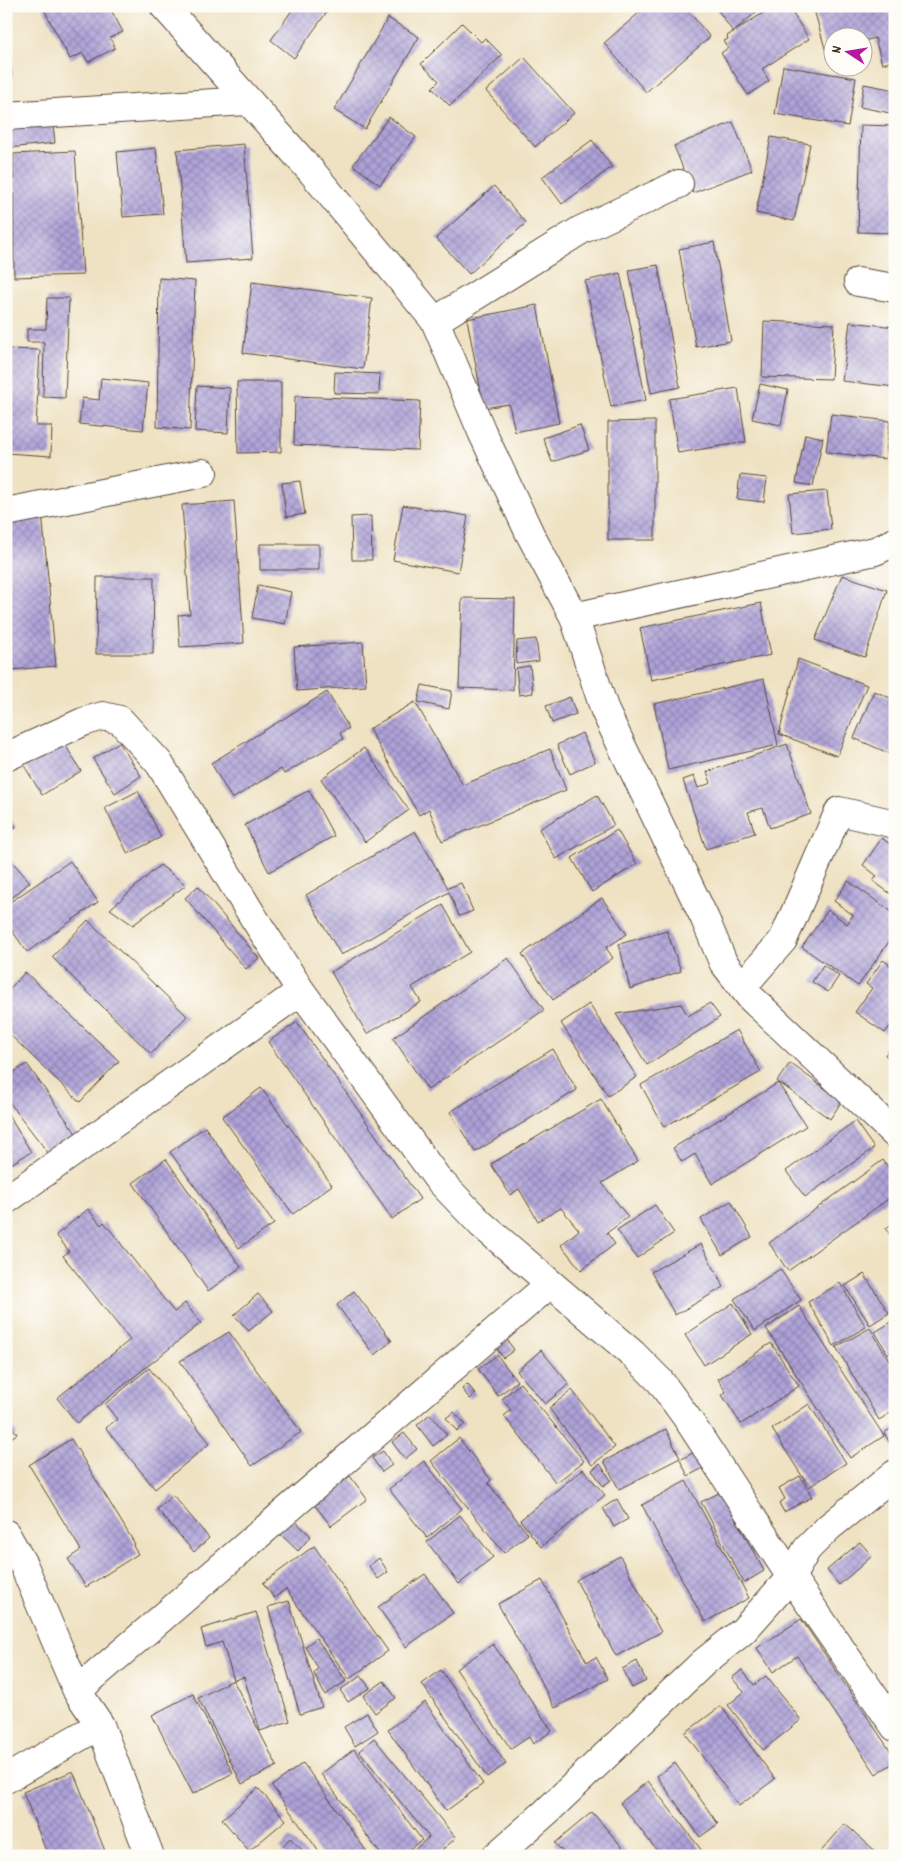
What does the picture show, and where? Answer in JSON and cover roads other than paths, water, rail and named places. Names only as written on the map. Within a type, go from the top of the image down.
[{"type":"street","points":[[164,6],[312,172],[435,320],[482,432],[530,534],[574,617],[605,711],[705,919],[723,962],[751,998],[895,1134]]},
{"type":"street","points":[[6,116],[247,101]]},
{"type":"street","points":[[435,320],[581,230],[679,184]]},
{"type":"street","points":[[858,282],[895,288]]},
{"type":"street","points":[[6,512],[203,473]]},
{"type":"street","points":[[574,617],[875,551],[895,542]]},
{"type":"street","points":[[6,758],[82,722],[103,716],[120,720],[159,763],[301,991],[437,1178],[481,1224],[633,1354],[660,1380],[791,1577],[895,1728]]},
{"type":"street","points":[[742,987],[783,940],[839,811],[895,824]]},
{"type":"street","points":[[6,1200],[301,991]]},
{"type":"street","points":[[78,1691],[550,1284]]},
{"type":"street","points":[[496,1856],[704,1662],[743,1631],[791,1577],[807,1549],[829,1527],[895,1474]]},
{"type":"street","points":[[6,1534],[24,1566],[78,1691],[100,1725],[150,1856]]},
{"type":"street","points":[[6,1779],[100,1725]]}]
